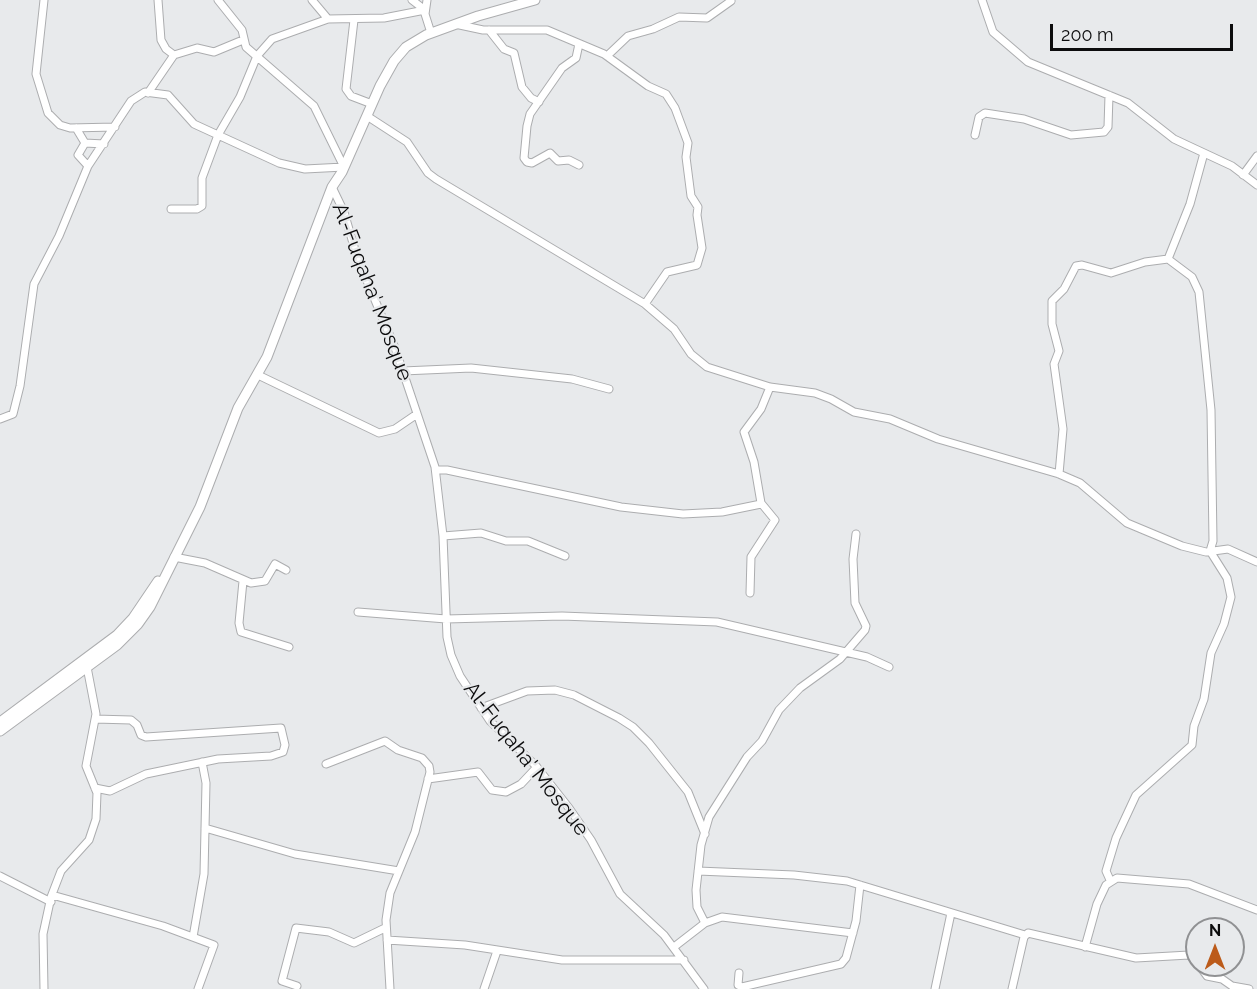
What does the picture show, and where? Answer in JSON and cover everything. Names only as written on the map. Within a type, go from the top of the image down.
[{"type":"main road","points":[[0,732],[117,645],[138,624],[150,607],[200,507],[238,408],[258,375],[283,317],[332,187],[397,57],[413,42],[431,33],[535,0]]},
{"type":"main road","points":[[0,722],[117,635],[133,618],[174,557]]},
{"type":"street","points":[[44,0],[36,67],[39,88],[54,121],[60,125],[76,128],[115,127]]},
{"type":"street","points":[[158,0],[161,40],[166,49],[174,55]]},
{"type":"street","points":[[148,93],[168,95],[194,124],[279,164],[305,168],[344,167],[314,106],[248,49],[243,40],[241,27],[218,0],[210,0]]},
{"type":"street","points":[[312,0],[328,19]]},
{"type":"street","points":[[412,0],[425,10]]},
{"type":"street","points":[[427,0],[425,10],[431,33]]},
{"type":"street","points":[[982,0],[993,32],[1028,62],[1128,103],[1174,139],[1204,153],[1257,184]]},
{"type":"street","points":[[607,56],[628,36],[653,29],[679,17],[707,18],[731,1]]},
{"type":"street","points":[[171,209],[197,209],[202,206],[202,178],[218,135],[240,97],[257,56],[272,39],[328,19],[354,20],[397,16],[425,10]]},
{"type":"street","points":[[354,20],[347,92],[372,104]]},
{"type":"street","points":[[455,24],[489,30],[539,28],[607,56],[648,86],[666,94],[686,132],[691,196],[698,207],[697,215],[702,237],[697,265],[668,272],[645,304]]},
{"type":"street","points":[[489,30],[504,49],[515,54],[522,87],[527,94],[539,102]]},
{"type":"street","points":[[0,419],[13,414],[20,386],[34,284],[59,236],[88,166],[131,101],[148,93],[174,55],[200,48],[214,52],[243,40]]},
{"type":"street","points":[[579,44],[577,57],[564,65],[539,102],[527,126],[525,161],[533,163],[548,153],[557,160],[569,160],[579,165]]},
{"type":"street","points":[[975,135],[980,117],[985,113],[1024,119],[1071,135],[1104,132],[1108,127],[1109,95]]},
{"type":"street","points":[[367,116],[407,142],[428,173],[436,179],[645,304],[674,328],[691,354],[707,367],[770,387],[815,393],[854,412],[890,419],[956,445],[1059,474],[1080,483],[1127,523],[1182,546],[1210,551],[1228,549],[1257,562]]},
{"type":"street","points":[[76,128],[86,143]]},
{"type":"street","points":[[86,143],[104,144]]},
{"type":"street","points":[[86,143],[78,155],[88,166]]},
{"type":"street","points":[[1168,259],[1191,204],[1204,153]]},
{"type":"street","points":[[1243,175],[1257,156]]},
{"type":"street","name":"Al-Fuqaha' Mosque","points":[[332,187],[404,371],[436,470],[443,536],[446,619],[451,655],[460,676],[481,708],[537,767],[591,840],[620,894],[674,947],[704,989]]},
{"type":"street","points":[[1059,474],[1063,429],[1054,364],[1059,351],[1052,324],[1054,297],[1064,289],[1076,266],[1082,265],[1112,273],[1145,262],[1168,259],[1192,277],[1199,292],[1211,410],[1214,541],[1210,551]]},
{"type":"street","points":[[404,371],[471,368],[567,378],[609,389]]},
{"type":"street","points":[[258,375],[379,433],[388,433],[417,414]]},
{"type":"street","points":[[750,594],[751,557],[775,520],[761,504],[754,462],[744,432],[761,409],[770,387]]},
{"type":"street","points":[[436,470],[447,470],[621,507],[673,513],[722,512],[761,504]]},
{"type":"street","points":[[443,536],[481,533],[506,541],[528,541],[565,556]]},
{"type":"street","points":[[705,923],[697,906],[698,871],[709,817],[747,758],[762,741],[779,710],[795,693],[847,653],[862,636],[866,626],[855,603],[856,534]]},
{"type":"street","points":[[1110,880],[1106,871],[1136,795],[1191,745],[1194,726],[1204,699],[1211,652],[1224,624],[1231,597],[1227,578],[1210,551]]},
{"type":"street","points":[[174,557],[205,563],[243,581],[262,583],[275,564],[286,570]]},
{"type":"street","points":[[243,581],[239,622],[241,632],[289,647]]},
{"type":"street","points":[[357,612],[446,619],[562,616],[697,620],[736,626],[867,657],[889,667]]},
{"type":"street","points":[[44,989],[43,934],[51,899],[64,866],[89,840],[97,810],[95,788],[87,766],[95,719],[87,667]]},
{"type":"street","points":[[481,708],[527,691],[555,690],[574,695],[619,718],[633,727],[648,743],[688,792],[705,834]]},
{"type":"street","points":[[95,719],[131,720],[137,725],[141,735],[146,737],[281,728],[285,745],[282,753],[202,762],[146,774],[110,791],[95,788]]},
{"type":"street","points":[[326,764],[385,741],[394,748],[427,762],[430,772],[415,832],[390,893],[385,928],[390,989]]},
{"type":"street","points":[[193,937],[204,874],[206,783],[202,762]]},
{"type":"street","points":[[428,779],[478,772],[492,789],[506,792],[521,784],[537,767]]},
{"type":"street","points":[[205,828],[226,832],[295,854],[399,871]]},
{"type":"street","points":[[698,871],[825,878],[860,885],[1025,935],[1032,933],[1136,958],[1185,955]]},
{"type":"street","points":[[0,876],[51,899],[163,926],[214,945],[198,989]]},
{"type":"street","points":[[1110,880],[1125,877],[1189,884],[1257,910]]},
{"type":"street","points":[[1085,947],[1097,904],[1110,880]]},
{"type":"street","points":[[739,973],[738,985],[742,987],[831,968],[844,962],[853,933],[860,885]]},
{"type":"street","points":[[935,989],[951,913]]},
{"type":"street","points":[[674,947],[705,923],[727,917],[853,933]]},
{"type":"street","points":[[297,986],[282,981],[297,928],[329,932],[354,944],[385,928]]},
{"type":"street","points":[[1012,989],[1025,935]]},
{"type":"street","points":[[387,940],[428,941],[578,961],[684,960]]},
{"type":"street","points":[[484,989],[497,951]]},
{"type":"street","points":[[1215,977],[1222,978],[1232,986],[1249,989]]}]
